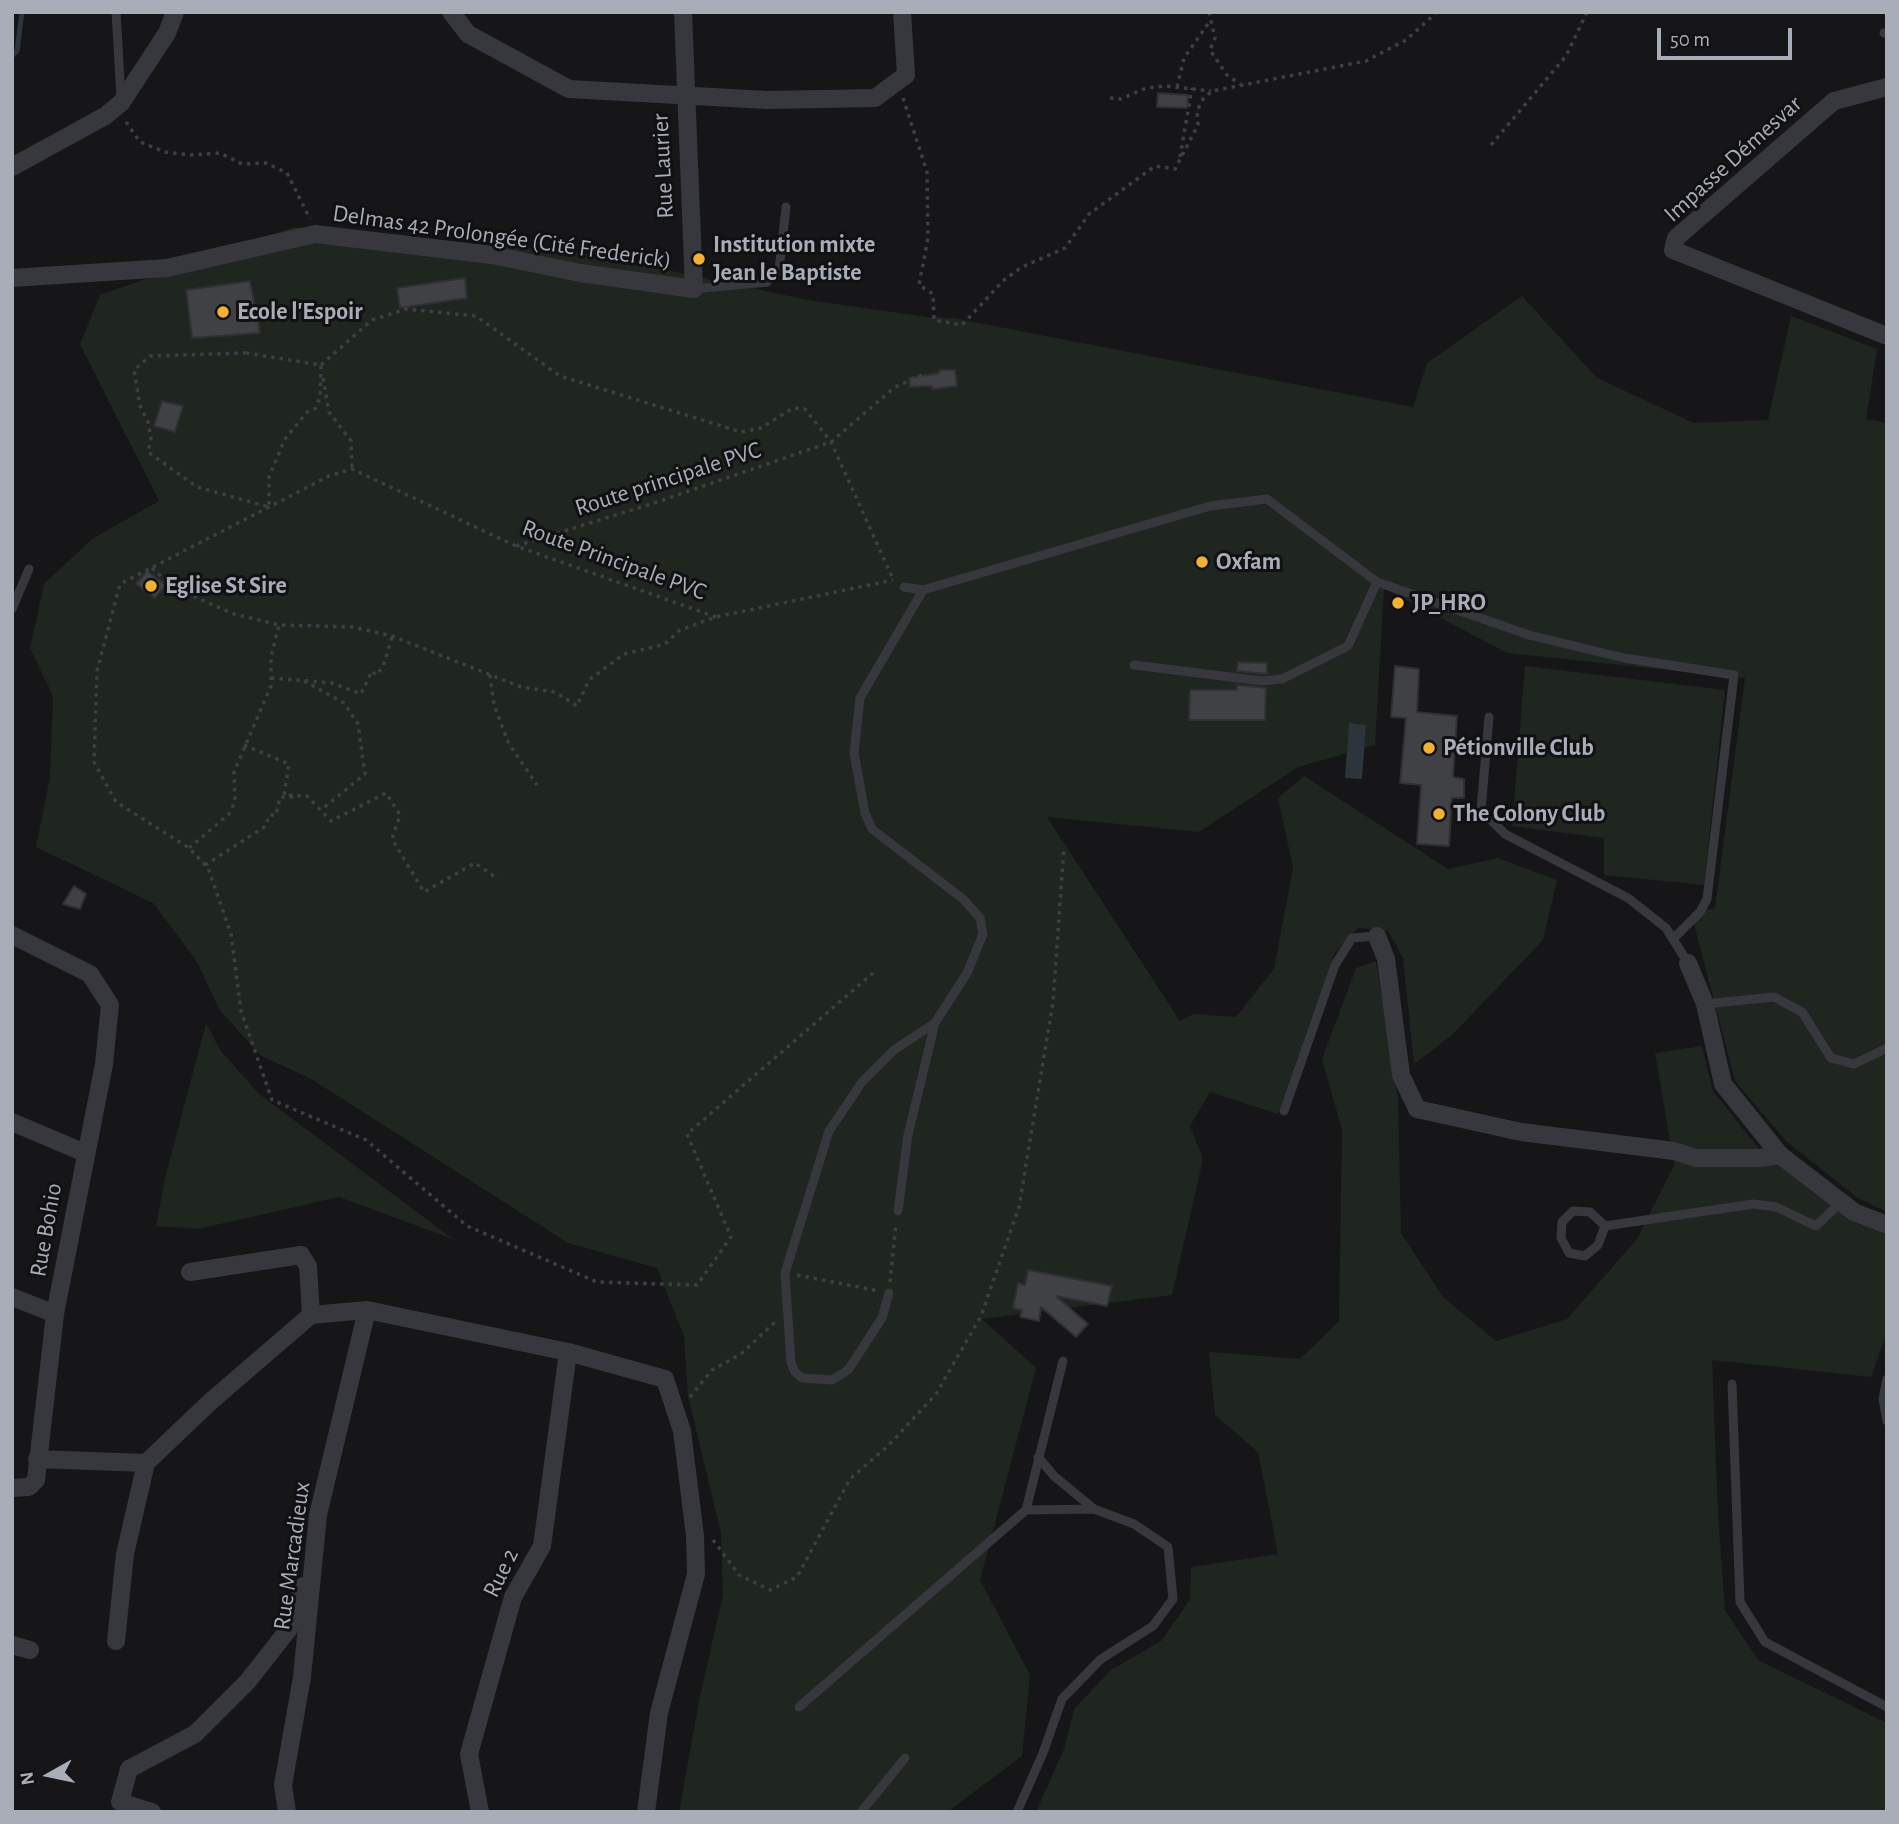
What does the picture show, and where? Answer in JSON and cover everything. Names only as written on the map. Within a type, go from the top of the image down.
[{"type":"street","points":[[12,167],[105,116],[121,103],[167,33],[176,12]]},
{"type":"street","points":[[451,12],[468,34],[569,89],[767,100],[874,98],[906,75],[902,12]]},
{"type":"street","name":"Rue Laurier","points":[[682,12],[694,289]]},
{"type":"street","name":"Impasse Démesvar","points":[[1887,87],[1834,101],[1676,238],[1667,249],[1887,336]]},
{"type":"street","name":"Delmas 42 Prolongée (Cité Frederick)","points":[[12,278],[167,268],[315,234],[492,255],[580,272],[694,289]]},
{"type":"street","name":"Rue Bohio","points":[[12,935],[90,974],[110,1005],[104,1064],[55,1314],[37,1459],[37,1480],[29,1487],[12,1488]]},
{"type":"street","points":[[1377,936],[1386,959],[1401,1075],[1417,1109],[1521,1132],[1674,1151],[1696,1158],[1760,1158],[1780,1155]]},
{"type":"street","points":[[1688,963],[1704,1004],[1723,1084],[1780,1155],[1854,1212],[1887,1225]]},
{"type":"street","points":[[12,1122],[85,1153]]},
{"type":"street","points":[[190,1272],[301,1255],[307,1260],[311,1315]]},
{"type":"street","points":[[12,1297],[55,1314]]},
{"type":"street","points":[[116,1641],[125,1554],[146,1463],[210,1402],[311,1315],[367,1310],[568,1352],[665,1379],[682,1431],[695,1536],[696,1574],[659,1713],[646,1812]]},
{"type":"street","name":"Rue Marcadieux","points":[[288,1812],[283,1785],[302,1677],[318,1516],[367,1310]]},
{"type":"street","name":"Rue 2","points":[[480,1812],[469,1755],[513,1597],[542,1546],[568,1352]]},
{"type":"street","points":[[37,1459],[146,1463]]},
{"type":"street","points":[[152,1812],[120,1802],[129,1769],[195,1734],[247,1681],[288,1630],[312,1559]]},
{"type":"lane","points":[[116,12],[121,103]]},
{"type":"lane","points":[[694,289],[767,282],[779,270],[786,207]]},
{"type":"lane","points":[[904,587],[923,590],[1210,506],[1267,499],[1377,582],[1529,635],[1625,659],[1734,675],[1707,899],[1700,912],[1674,939]]},
{"type":"lane","points":[[12,609],[29,569]]},
{"type":"lane","points":[[1134,665],[1262,681],[1282,679],[1348,646],[1377,582]]},
{"type":"lane","points":[[898,1211],[908,1135],[935,1023],[967,973],[984,934],[980,918],[962,899],[872,828],[865,813],[854,752],[860,698],[923,590]]},
{"type":"lane","points":[[1489,717],[1481,810],[1505,834],[1628,898],[1666,928],[1688,963]]},
{"type":"lane","points":[[1284,1111],[1335,965],[1352,938],[1377,936]]},
{"type":"lane","points":[[1704,1004],[1774,997],[1802,1012],[1831,1058],[1854,1063],[1887,1048]]},
{"type":"lane","points":[[889,1293],[882,1318],[848,1370],[832,1380],[802,1378],[795,1372],[791,1363],[785,1273],[801,1211],[829,1131],[870,1074],[894,1050],[935,1023]]},
{"type":"lane","points":[[1605,1226],[1753,1204],[1776,1208],[1816,1226],[1841,1202]]},
{"type":"lane","points":[[1573,1211],[1590,1212],[1605,1226],[1598,1245],[1585,1256],[1569,1253],[1561,1238],[1562,1222],[1573,1211]]},
{"type":"lane","points":[[799,1707],[1026,1510],[1063,1361]]},
{"type":"lane","points":[[1887,1379],[1883,1399],[1887,1421]]},
{"type":"lane","points":[[1732,1384],[1740,1602],[1765,1642],[1887,1707]]},
{"type":"lane","points":[[1016,1811],[1043,1754],[1062,1699],[1101,1659],[1153,1626],[1173,1599],[1168,1547],[1134,1524],[1094,1509],[1054,1476],[1038,1457]]},
{"type":"lane","points":[[1026,1510],[1094,1509]]},
{"type":"lane","points":[[861,1812],[905,1758]]},
{"type":"path","points":[[1209,12],[1215,38],[1210,50],[1227,75],[1240,83]]},
{"type":"path","points":[[1110,98],[1121,99],[1146,88],[1177,87],[1212,91],[1240,83],[1259,83],[1366,61],[1406,40],[1437,12]]},
{"type":"path","points":[[1491,145],[1566,56],[1587,12]]},
{"type":"path","points":[[1177,87],[1184,58],[1210,21]]},
{"type":"path","points":[[897,82],[910,113],[927,172],[928,238],[919,285],[933,294],[933,320],[962,325],[1004,280],[1022,267],[1065,248],[1088,214],[1155,166],[1175,169],[1198,125],[1197,111],[1203,99],[1212,91]]},
{"type":"path","points":[[1180,159],[1192,88]]},
{"type":"path","points":[[121,103],[128,129],[140,142],[166,152],[191,155],[220,153],[242,164],[266,163],[287,173],[315,234]]},
{"type":"path","name":"Route Principale PVC","points":[[321,365],[372,320],[406,309],[476,316],[561,376],[741,432],[761,428],[793,408],[804,409],[831,442]]},
{"type":"path","points":[[269,508],[197,486],[148,452],[151,439],[148,422],[140,406],[134,370],[150,356],[232,354],[321,365]]},
{"type":"path","points":[[321,365],[329,412],[351,441],[352,469],[329,476],[120,584],[97,671],[94,762],[116,802],[189,848],[205,865],[231,934],[241,1012],[272,1100],[366,1140],[467,1226],[597,1283],[697,1285],[731,1237],[687,1135],[873,974]]},
{"type":"path","points":[[269,508],[269,477],[285,439],[307,412],[316,408],[320,397],[321,365]]},
{"type":"path","points":[[904,587],[893,580],[831,442],[895,387],[922,375]]},
{"type":"path","name":"Route principale PVC","points":[[516,546],[654,503],[831,442]]},
{"type":"path","name":"Route Principale PVC","points":[[352,469],[516,546],[716,617],[893,580]]},
{"type":"path","points":[[152,568],[172,587],[234,614],[279,625],[353,627],[392,636],[521,687],[555,692],[577,706],[589,680],[624,654],[665,644],[680,630],[716,617]]},
{"type":"path","points":[[189,848],[229,814],[235,802],[234,772],[271,686],[271,657],[279,625]]},
{"type":"path","points":[[271,678],[332,683],[361,694],[372,671],[376,675],[383,667],[392,636]]},
{"type":"path","points":[[489,675],[494,705],[509,744],[537,785]]},
{"type":"path","points":[[303,681],[344,703],[358,724],[365,774],[321,810]]},
{"type":"path","points":[[244,745],[289,764],[284,795],[305,796],[331,821],[386,793],[400,815],[392,839],[425,892],[475,863],[498,879]]},
{"type":"path","points":[[205,865],[266,826],[269,815],[276,815],[280,797],[305,796]]},
{"type":"path","points":[[707,1533],[739,1575],[770,1591],[797,1577],[850,1479],[889,1444],[936,1394],[981,1316],[1019,1207],[1053,1002],[1064,846]]},
{"type":"path","points":[[785,1273],[889,1293],[898,1211]]},
{"type":"path","points":[[688,1400],[712,1370],[741,1354],[787,1311]]},
{"type":"shaded area","points":[[294,227],[592,254],[808,300],[927,317],[953,318],[1413,407],[1427,363],[1522,296],[1597,378],[1694,423],[1768,420],[1791,316],[1877,349],[1866,419],[1887,423],[1887,1212],[1858,1198],[1787,1142],[1735,1081],[1691,913],[1715,908],[1745,678],[1507,653],[1384,588],[1375,745],[1298,767],[1199,832],[1047,817],[1180,1021],[1193,1014],[1236,1017],[1274,969],[1293,868],[1278,798],[1304,776],[1448,869],[1498,858],[1557,880],[1543,940],[1452,1035],[1414,1064],[1403,958],[1388,931],[1358,928],[1334,954],[1278,1114],[1210,1092],[1190,1126],[1203,1159],[1172,1295],[982,1319],[1036,1368],[980,1580],[1030,1675],[1022,1756],[947,1812],[679,1812],[700,1696],[723,1595],[721,1533],[688,1396],[684,1336],[657,1268],[568,1243],[313,1080],[260,1055],[219,1009],[196,960],[153,903],[36,847],[50,777],[53,696],[30,648],[44,584],[92,539],[159,501],[80,344],[100,295]]},
{"type":"shaded area","points":[[1525,666],[1725,690],[1704,885],[1604,875],[1604,838],[1512,826]]},
{"type":"shaded area","points":[[1349,723],[1366,725],[1362,779],[1345,778]]},
{"type":"shaded area","points":[[1376,961],[1398,1100],[1401,1233],[1443,1297],[1496,1341],[1567,1319],[1637,1239],[1674,1165],[1655,1053],[1702,1046],[1713,1091],[1759,1149],[1823,1200],[1887,1235],[1887,1332],[1871,1377],[1712,1360],[1725,1610],[1758,1660],[1887,1723],[1887,1812],[1036,1812],[1064,1749],[1074,1709],[1111,1670],[1161,1641],[1190,1600],[1191,1567],[1278,1554],[1258,1452],[1215,1415],[1209,1352],[1300,1359],[1339,1321],[1342,1130],[1322,1059],[1356,968]]},
{"type":"shaded area","points":[[206,1023],[220,1050],[259,1094],[453,1239],[339,1197],[198,1229],[156,1226],[165,1178]]},
{"type":"building","points":[[1158,93],[1188,95],[1187,108],[1157,107]]},
{"type":"building","points":[[465,278],[467,298],[400,308],[397,288]]},
{"type":"building","points":[[250,281],[260,333],[192,338],[186,290]]},
{"type":"building","points":[[939,370],[955,370],[957,386],[932,389],[932,386],[910,387],[909,378],[939,373]]},
{"type":"building","points":[[162,401],[183,406],[175,432],[154,426]]},
{"type":"building","points":[[147,571],[166,585],[155,598],[136,584]]},
{"type":"building","points":[[1238,662],[1267,663],[1267,674],[1237,671]]},
{"type":"building","name":"Pétionville Club","points":[[1395,666],[1419,669],[1417,712],[1457,716],[1453,777],[1464,779],[1464,798],[1452,798],[1449,846],[1417,844],[1421,785],[1400,783],[1406,718],[1391,717]]},
{"type":"building","points":[[1237,685],[1266,688],[1265,720],[1189,720],[1190,690],[1237,690]]},
{"type":"building","points":[[74,886],[86,894],[80,909],[63,904]]},
{"type":"building","points":[[1028,1270],[1112,1286],[1107,1306],[1056,1296],[1088,1324],[1076,1337],[1041,1307],[1039,1321],[1020,1317],[1022,1310],[1013,1308],[1018,1283],[1025,1285]]},
{"type":"waterway","points":[[12,56],[17,51],[22,12]]},
{"type":"place","name":"Institution mixte Jean le Baptiste","points":[[699,259]]},
{"type":"place","name":"Ecole l'Espoir","points":[[223,312]]},
{"type":"place","name":"Oxfam","points":[[1202,562]]},
{"type":"place","name":"Eglise St Sire","points":[[151,586]]},
{"type":"place","name":"JP_HRO","points":[[1398,603]]},
{"type":"place","name":"Pétionville Club","points":[[1429,748]]},
{"type":"place","name":"The Colony Club","points":[[1439,814]]}]
